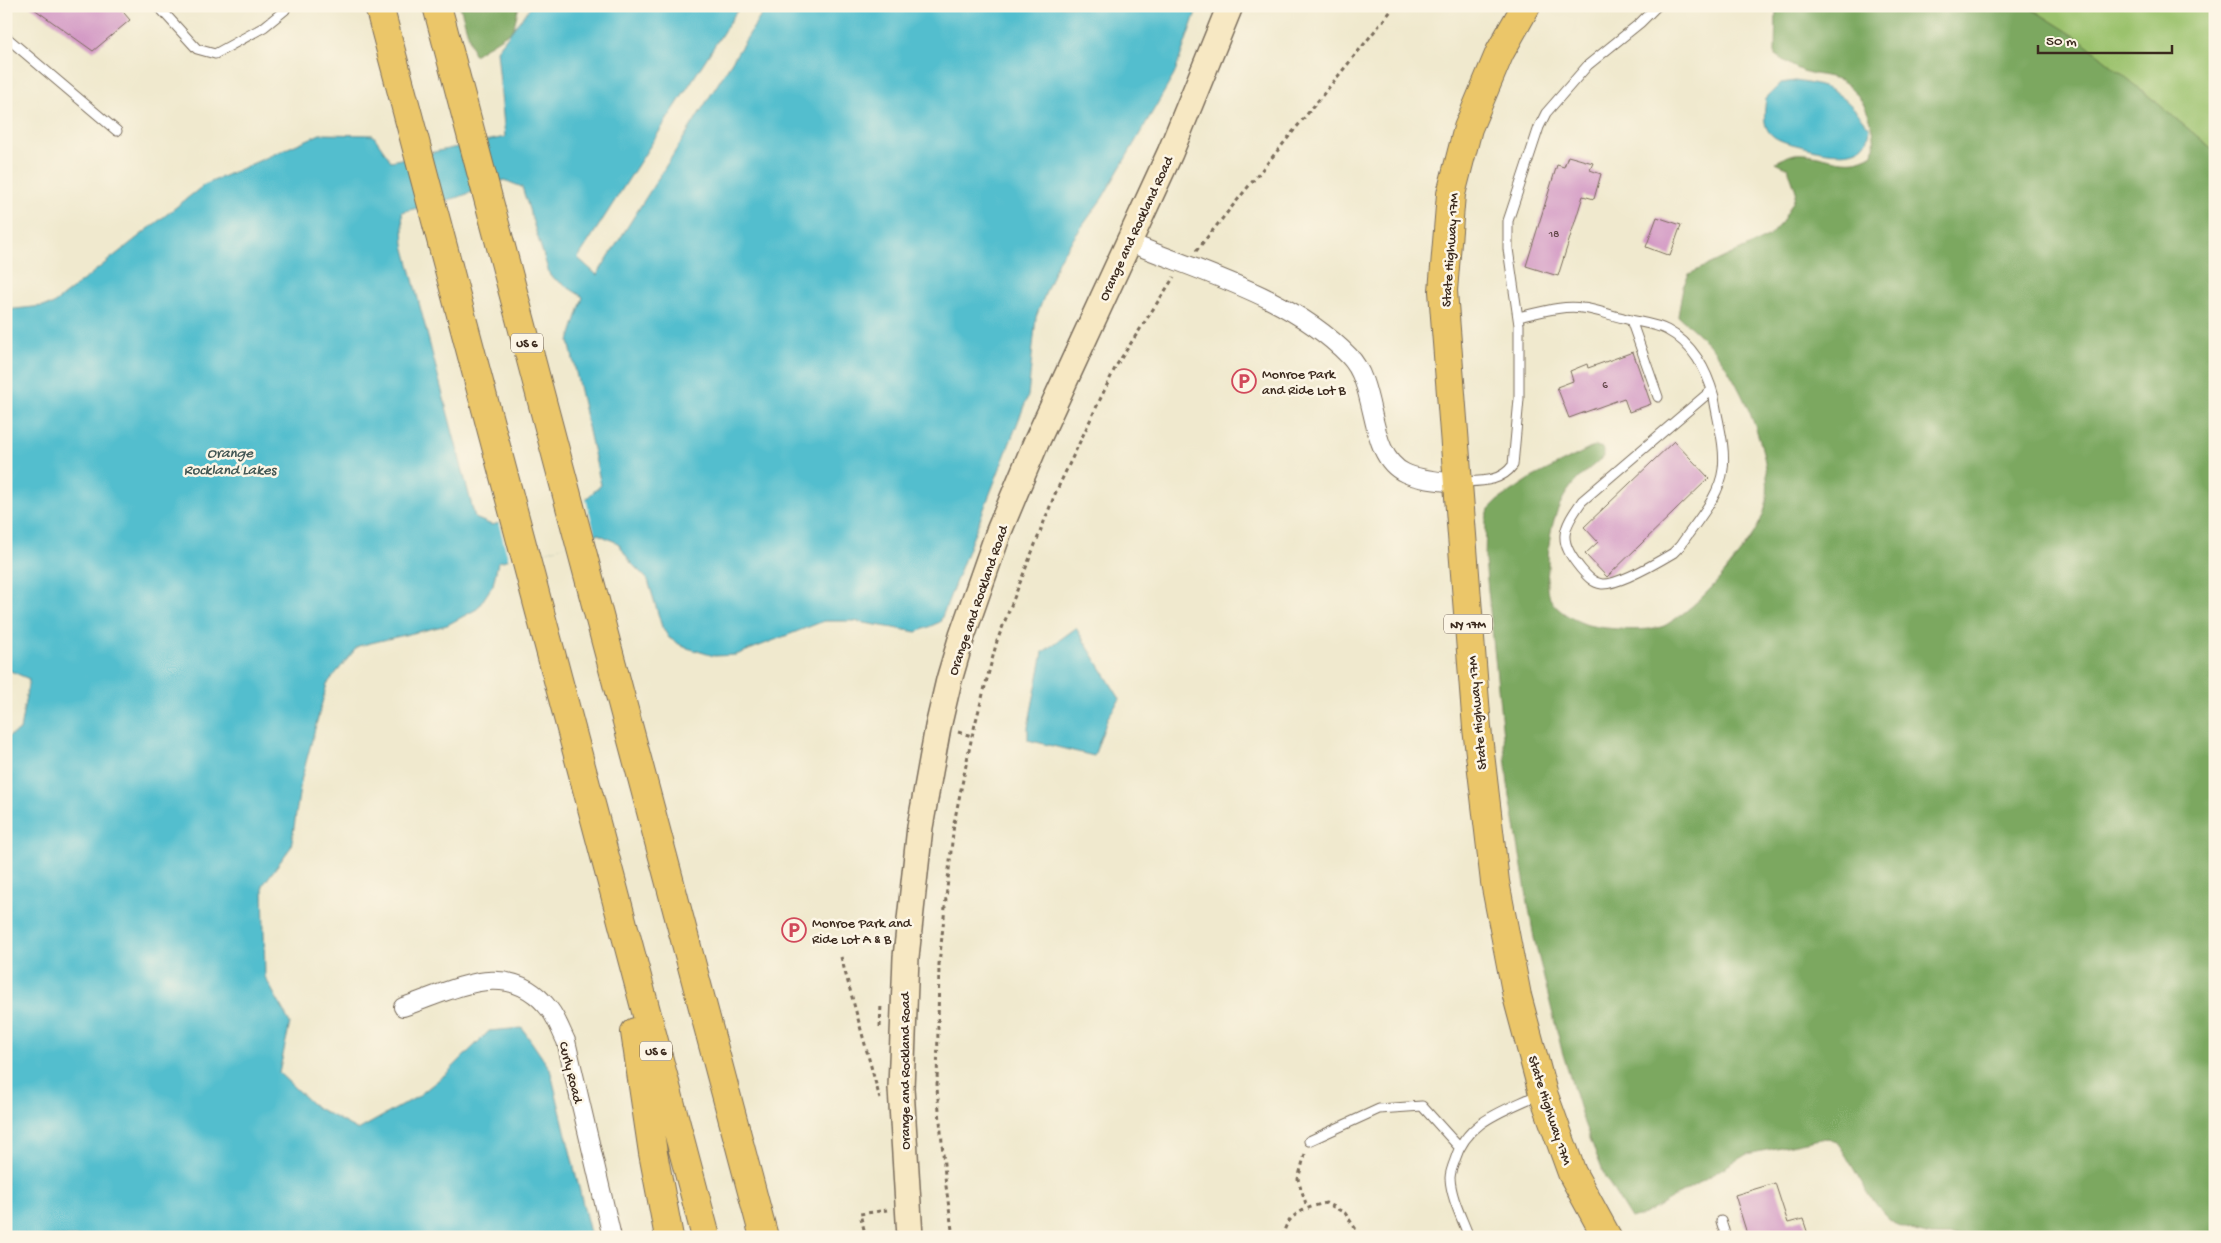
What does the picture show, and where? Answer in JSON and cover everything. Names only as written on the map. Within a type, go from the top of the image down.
[{"type":"main road","name":"US 6","points":[[379,6],[706,1237]]},
{"type":"main road","name":"US 6","points":[[437,6],[764,1237]]},
{"type":"main road","name":"State Highway 17M","points":[[1526,6],[1500,52],[1468,128],[1451,194],[1443,291],[1477,728],[1495,882],[1516,996],[1543,1093],[1572,1173],[1607,1237]]},
{"type":"main road","points":[[607,866],[620,970],[636,1037],[653,1153],[669,1237]]},
{"type":"main road","points":[[748,1178],[772,1237]]},
{"type":"street","name":"Orange and Rockland Road","points":[[910,1237],[901,1088],[903,998],[920,827],[938,727],[962,636],[999,531],[1128,242],[1170,154],[1230,6]]},
{"type":"street","points":[[1128,242],[1260,295],[1293,312],[1317,329],[1350,356],[1360,372],[1368,390],[1381,446],[1389,462],[1404,472],[1457,483]]},
{"type":"street","name":"Curly Road","points":[[403,1007],[485,980],[512,981],[533,991],[551,1011],[566,1041],[612,1237]]},
{"type":"lane","points":[[158,6],[197,49],[215,54],[264,27],[285,10],[286,6]]},
{"type":"lane","points":[[1457,483],[1494,479],[1509,470],[1513,465],[1519,400],[1518,317],[1508,249],[1508,222],[1539,127],[1553,103],[1588,65],[1640,23],[1657,6]]},
{"type":"lane","points":[[6,37],[117,131]]},
{"type":"lane","points":[[1518,317],[1555,310],[1582,308],[1665,329],[1678,338],[1702,365],[1712,390],[1724,459],[1723,471],[1712,498],[1680,546],[1673,553],[1610,584],[1596,583],[1588,578],[1566,548],[1566,532],[1572,516],[1582,501],[1712,390]]},
{"type":"lane","points":[[1631,320],[1658,396]]},
{"type":"lane","points":[[1469,1237],[1455,1202],[1450,1177],[1459,1147],[1469,1132],[1484,1121],[1543,1093]]},
{"type":"lane","points":[[1309,1141],[1379,1109],[1422,1106],[1459,1147]]},
{"type":"lane","points":[[1721,1222],[1726,1237]]},
{"type":"path","points":[[953,1237],[946,1186],[937,1088],[939,964],[954,822],[972,736],[997,641],[1055,494],[1116,366],[1168,284],[1395,6]]},
{"type":"path","points":[[841,957],[880,1101]]},
{"type":"path","points":[[1307,1207],[1298,1179],[1309,1141]]},
{"type":"path","points":[[1283,1237],[1291,1218],[1307,1207],[1326,1203],[1345,1213],[1361,1237]]},
{"type":"path","points":[[866,1237],[860,1214],[889,1210]]},
{"type":"green space","points":[[460,6],[519,6],[513,30],[474,55]]},
{"type":"green space","points":[[1776,6],[2027,6],[2081,40],[2215,151],[2215,1237],[1930,1235],[1900,1226],[1891,1220],[1873,1200],[1837,1142],[1825,1138],[1747,1154],[1644,1215],[1631,1219],[1605,1177],[1584,1123],[1562,1051],[1534,938],[1508,784],[1485,561],[1486,519],[1489,509],[1497,501],[1533,477],[1595,446],[1603,448],[1603,457],[1570,488],[1559,506],[1549,546],[1547,590],[1555,606],[1577,621],[1588,625],[1628,630],[1650,629],[1666,625],[1684,613],[1723,574],[1745,547],[1758,526],[1764,512],[1767,494],[1767,475],[1758,434],[1742,394],[1723,362],[1708,343],[1678,316],[1683,287],[1689,274],[1768,237],[1782,222],[1793,202],[1796,191],[1788,168],[1776,162],[1795,154],[1853,161],[1873,154],[1874,145],[1872,124],[1868,114],[1864,105],[1851,88],[1840,80],[1799,69],[1775,55]]},
{"type":"green space","points":[[2027,6],[2215,6],[2215,151],[2081,40]]},
{"type":"water","name":"Orange Rockland Lakes","points":[[531,6],[740,6],[578,258],[597,275],[767,6],[1198,6],[1174,75],[1103,197],[1059,259],[1036,317],[1028,396],[940,622],[917,632],[853,621],[824,621],[736,655],[714,656],[684,647],[669,638],[662,627],[648,580],[631,563],[618,543],[598,534],[553,549],[498,562],[493,585],[477,609],[447,625],[358,646],[327,684],[301,781],[291,847],[263,885],[265,977],[290,1023],[279,1073],[314,1106],[358,1130],[417,1097],[447,1073],[489,1031],[522,1028],[550,1069],[591,1237],[6,1237],[6,738],[20,730],[29,679],[6,669],[6,310],[52,305],[204,185],[320,134],[373,135],[391,161],[505,137],[497,50]],"holes":[[[504,180],[522,187],[550,276],[583,297],[569,341],[601,485],[588,497],[542,512],[492,525],[475,518],[404,245],[402,212],[459,197]]]},
{"type":"water","points":[[1795,81],[1820,86],[1846,100],[1870,128],[1868,139],[1862,147],[1843,153],[1820,151],[1787,143],[1772,135],[1767,128],[1765,120],[1766,98],[1781,83]]},
{"type":"water","points":[[1076,628],[1120,699],[1108,717],[1094,756],[1028,740],[1028,727],[1043,652]]},
{"type":"pier","points":[[585,495],[596,537],[509,562],[498,521],[541,510]]},
{"type":"building","points":[[30,6],[118,6],[130,20],[93,51]]},
{"type":"building","points":[[1568,156],[1593,163],[1590,170],[1601,174],[1594,199],[1583,196],[1558,276],[1526,266],[1557,165],[1564,167]]},
{"type":"building","points":[[1657,217],[1681,225],[1670,256],[1646,247]]},
{"type":"building","points":[[1633,352],[1651,404],[1629,412],[1624,398],[1569,418],[1557,387],[1573,381],[1570,371],[1587,364],[1588,368]]},
{"type":"building","points":[[1674,441],[1709,478],[1607,577],[1585,554],[1598,542],[1584,527]]},
{"type":"building","points":[[1775,1183],[1788,1223],[1803,1219],[1809,1237],[1748,1237],[1735,1195]]},
{"type":"place","name":"Monroe Park and Ride Lot B","points":[[1244,381]]},
{"type":"place","name":"Monroe Park and Ride Lot A & B","points":[[794,930]]}]
